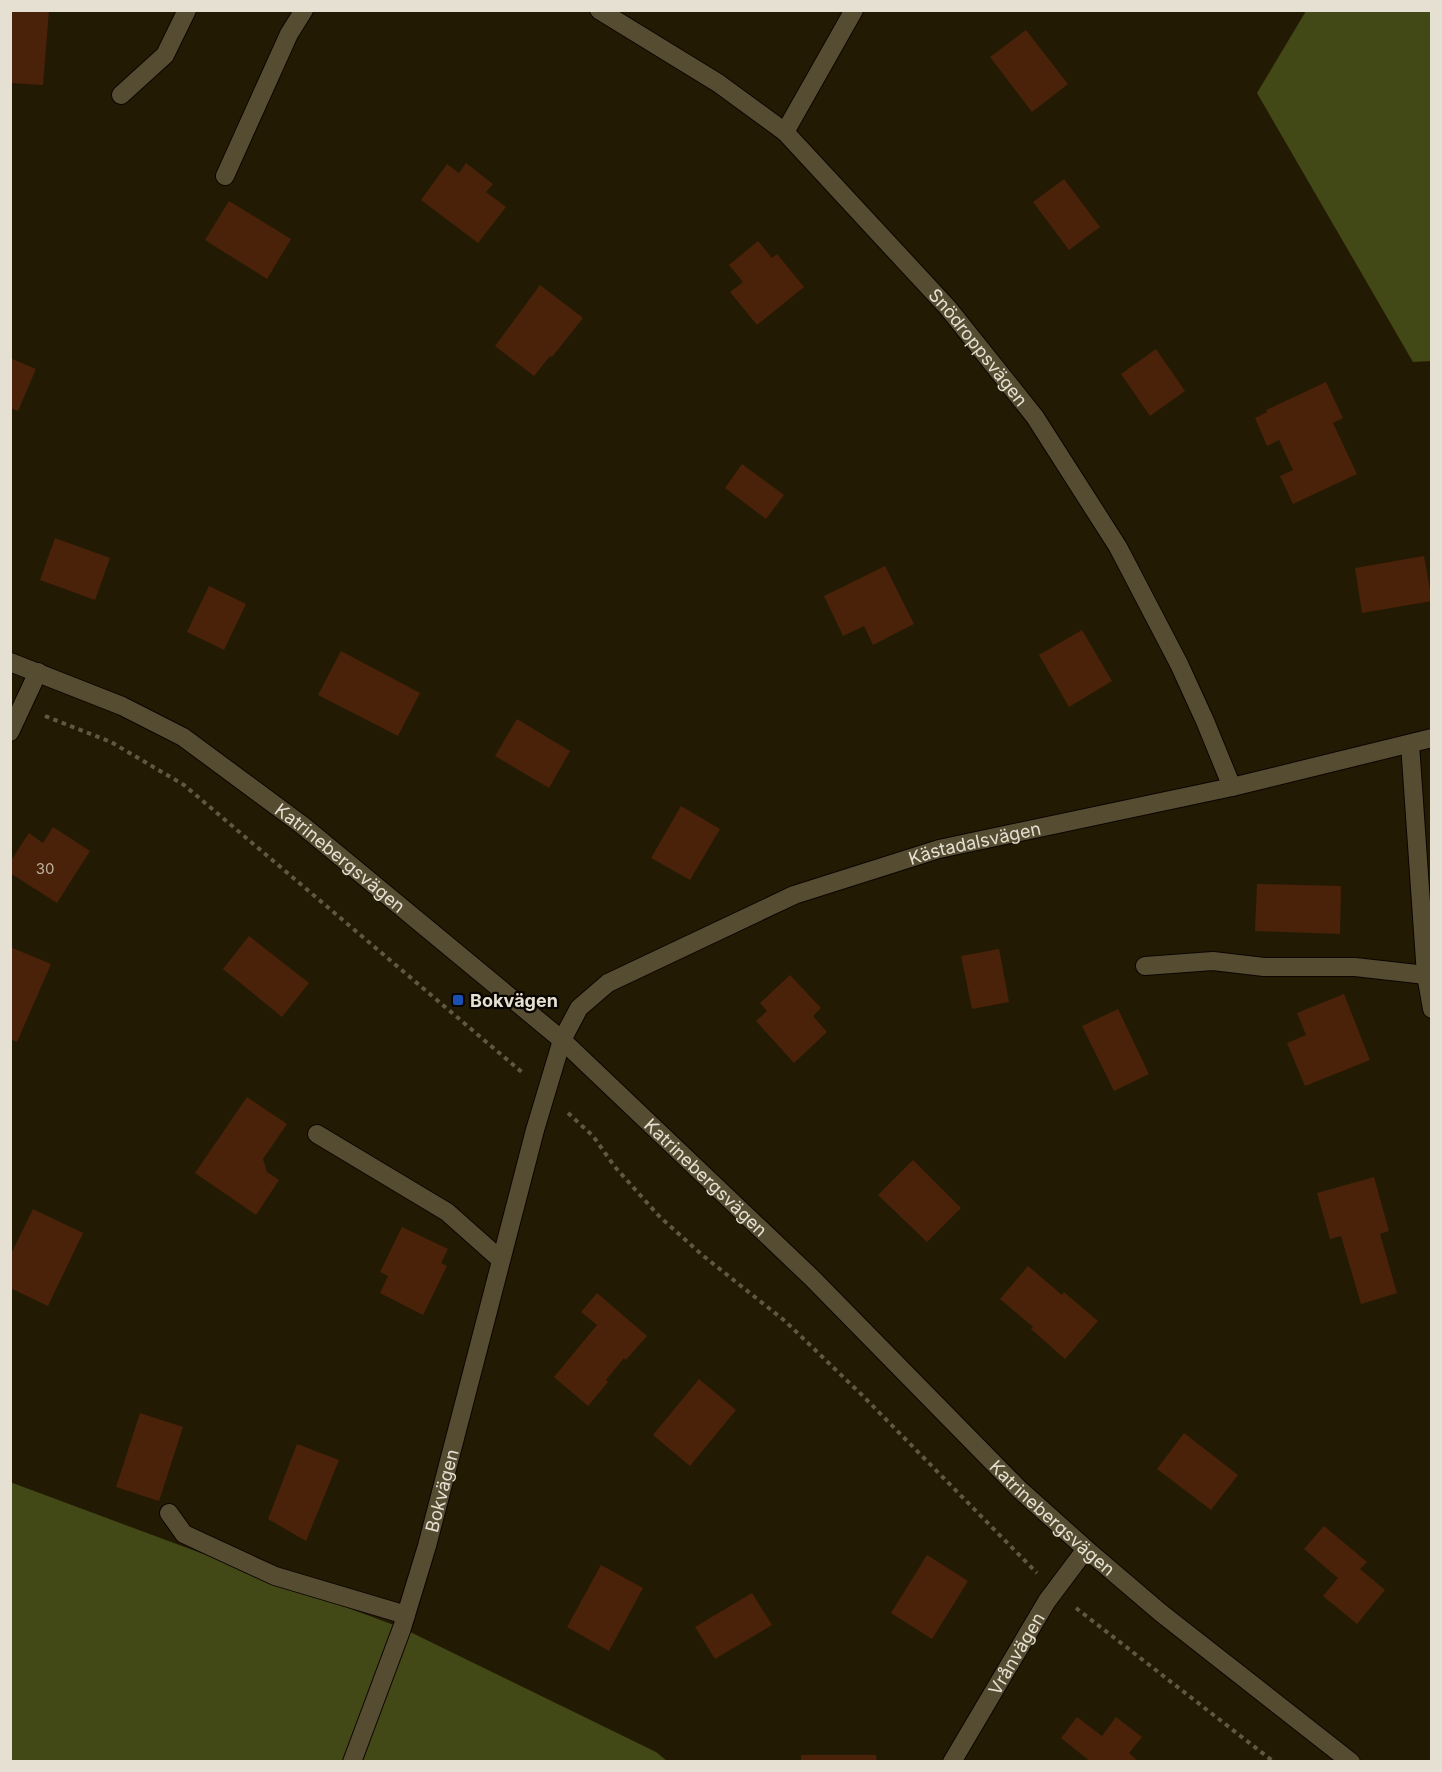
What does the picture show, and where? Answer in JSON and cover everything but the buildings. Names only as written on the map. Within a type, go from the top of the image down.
[{"type":"street","points":[[121,96],[165,55],[187,10]]},
{"type":"street","points":[[225,176],[289,34],[304,10]]},
{"type":"street","name":"Snödroppsvägen","points":[[599,10],[718,83],[785,132],[948,308],[1035,417],[1118,548],[1179,664],[1232,787]]},
{"type":"street","points":[[785,132],[854,10]]},
{"type":"street","name":"Katrinebergsvägen","points":[[10,662],[122,706],[183,737],[302,825],[562,1040],[812,1278],[1019,1489],[1086,1550],[1161,1613],[1351,1761]]},
{"type":"street","points":[[10,732],[38,672]]},
{"type":"street","name":"Kästadalsvägen","points":[[562,1040],[579,1008],[608,983],[794,895],[939,849],[1232,787],[1431,738]]},
{"type":"street","points":[[1410,744],[1426,975],[1431,1009]]},
{"type":"street","points":[[1145,966],[1213,961],[1264,967],[1355,967],[1426,975]]},
{"type":"street","name":"Bokvägen","points":[[352,1761],[406,1615],[427,1546],[535,1130],[562,1040]]},
{"type":"street","points":[[317,1134],[447,1212],[501,1260]]},
{"type":"street","points":[[169,1513],[184,1534],[274,1576],[406,1615]]},
{"type":"street","name":"Vrånvägen","points":[[952,1761],[1047,1601],[1086,1550]]},
{"type":"path","points":[[21,707],[111,742],[184,784],[547,1094],[593,1136],[615,1167],[659,1216],[701,1254],[785,1321],[871,1404],[1055,1591],[1274,1761]]},
{"type":"green space","points":[[1306,11],[1431,11],[1431,361],[1413,362],[1257,93]]},
{"type":"green space","points":[[10,1482],[402,1628],[656,1752],[667,1761],[11,1761]]},
{"type":"place","name":"Bokvägen","points":[[458,1000]]}]
